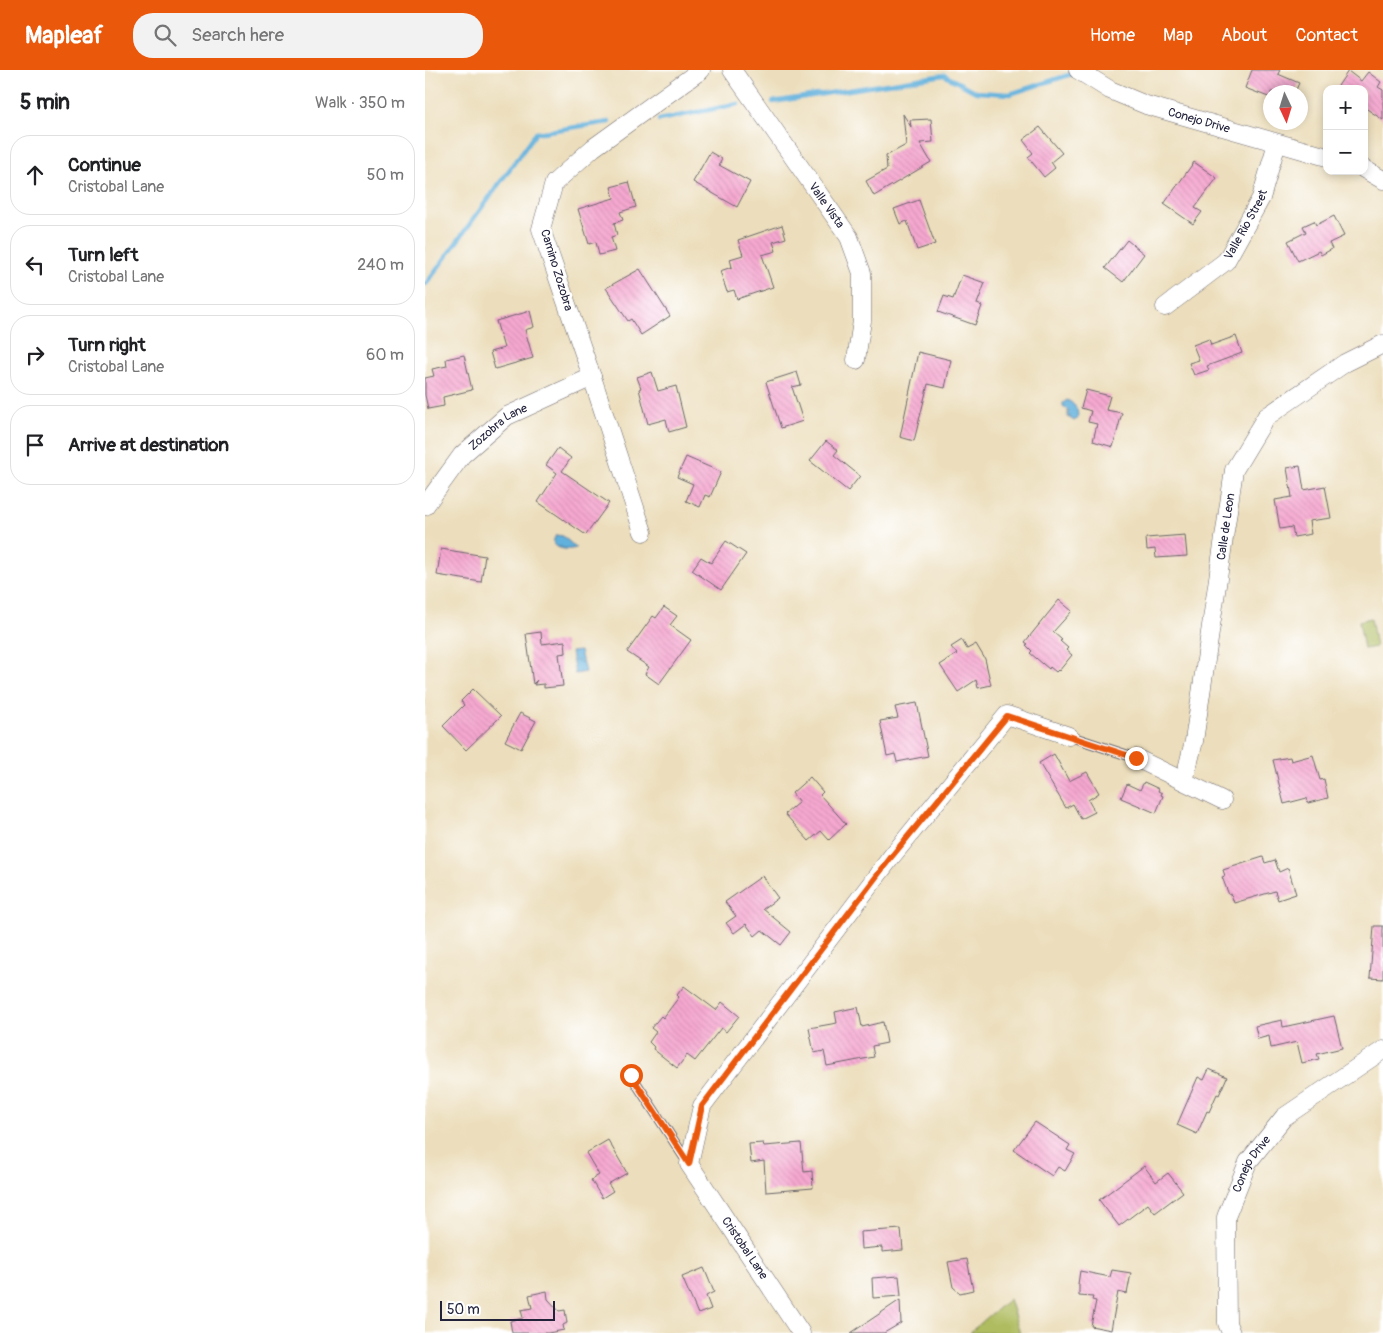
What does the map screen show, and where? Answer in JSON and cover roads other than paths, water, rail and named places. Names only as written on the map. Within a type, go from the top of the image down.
[{"type":"street","name":"Camino Zozobra","points":[[643,532],[541,229],[554,182],[593,148],[701,70]]},
{"type":"street","name":"Valle Vista","points":[[732,70],[849,237],[862,273],[862,321],[856,360]]},
{"type":"street","name":"Conejo Drive","points":[[1078,70],[1110,90],[1146,105],[1323,156]]},
{"type":"street","name":"Valle Rio Street","points":[[1165,307],[1226,261],[1261,198],[1277,143]]},
{"type":"street","points":[[1368,172],[1383,180]]},
{"type":"street","name":"Calle de Leon","points":[[1184,781],[1194,741],[1234,470],[1265,417],[1345,363],[1383,344]]},
{"type":"street","name":"Zozobra Lane","points":[[425,506],[462,455],[507,416],[592,377]]},
{"type":"street","points":[[689,1164],[702,1106],[892,856],[1007,716],[1069,736]]},
{"type":"street","points":[[1136,758],[1222,800]]},
{"type":"street","name":"Conejo Drive","points":[[1231,1333],[1227,1323],[1225,1217],[1248,1162],[1284,1117],[1383,1050]]},
{"type":"street","name":"Cristobal Lane","points":[[689,1164],[801,1333]]},
{"type":"lane","points":[[1069,736],[1136,758]]},
{"type":"lane","name":"Cristobal Lane","points":[[631,1075],[689,1164]]},
{"type":"water","points":[[1067,400],[1077,410],[1078,416],[1074,421],[1068,417],[1068,410],[1063,406],[1063,403]]},
{"type":"water","points":[[556,535],[563,536],[576,548],[559,548],[554,543]]},
{"type":"water","points":[[580,651],[585,672],[575,674],[571,652]]},
{"type":"waterway","points":[[773,102],[944,75],[976,92],[1010,94],[1075,73]]},
{"type":"waterway","points":[[659,120],[738,104]]},
{"type":"waterway","points":[[425,284],[536,133],[609,122]]}]
